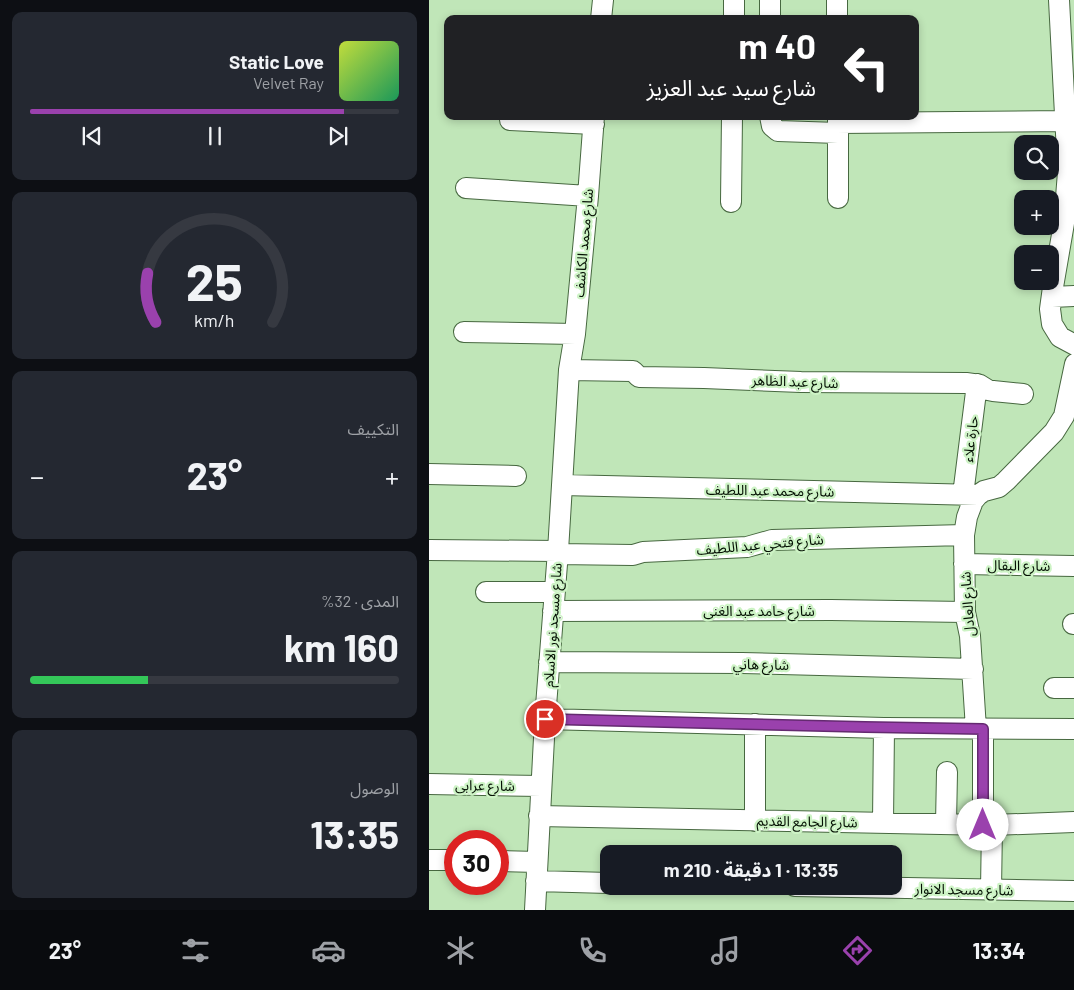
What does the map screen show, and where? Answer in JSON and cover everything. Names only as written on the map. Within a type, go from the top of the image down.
[{"type":"street","points":[[601,15],[603,0]]},
{"type":"street","points":[[733,15],[734,0]]},
{"type":"street","points":[[770,15],[771,0]]},
{"type":"street","points":[[837,0],[837,15]]},
{"type":"street","points":[[1059,0],[1068,64],[1071,172],[1069,223],[1051,297],[1050,309],[1052,324],[1060,337],[1074,345]]},
{"type":"street","points":[[919,119],[1068,111]]},
{"type":"street","points":[[510,120],[594,120]]},
{"type":"street","name":"شارع محمد الكاشف","points":[[569,370],[575,334],[594,120]]},
{"type":"street","points":[[731,202],[732,120]]},
{"type":"street","points":[[770,120],[772,126],[778,132],[838,124],[909,120]]},
{"type":"street","points":[[838,124],[838,198]]},
{"type":"street","points":[[466,188],[588,196]]},
{"type":"street","points":[[1051,297],[1074,296]]},
{"type":"street","points":[[464,332],[575,334]]},
{"type":"street","points":[[977,493],[999,486],[1006,481],[1054,432],[1063,416],[1074,364]]},
{"type":"street","name":"شارع عبد الظاهر","points":[[569,370],[633,371],[639,377],[801,382],[977,384],[988,390],[1023,394]]},
{"type":"street","name":"شارع مسجد نور الاسلام","points":[[535,910],[545,719],[558,552],[569,370]]},
{"type":"street","name":"حارة علاء","points":[[977,384],[977,493]]},
{"type":"street","points":[[429,474],[516,476]]},
{"type":"street","name":"شارع محمد عبد اللطيف","points":[[562,485],[977,493]]},
{"type":"street","name":"شارع العادل","points":[[977,493],[967,517],[964,535],[965,612],[980,729],[991,890]]},
{"type":"street","name":"شارع فتحي عبد اللطيف","points":[[429,550],[558,552],[633,556],[643,552],[747,547],[772,540],[964,535]]},
{"type":"street","name":"شارع البقال","points":[[964,564],[1074,566]]},
{"type":"street","name":"شارع حامد عبد الغنى","points":[[486,592],[554,602],[965,612]]},
{"type":"street","name":"شارع هاني","points":[[549,662],[742,663],[973,669]]},
{"type":"street","points":[[1054,688],[1074,688]]},
{"type":"street","points":[[545,719],[884,728],[1074,729]]},
{"type":"street","points":[[755,724],[755,821]]},
{"type":"street","points":[[883,822],[884,728]]},
{"type":"street","points":[[946,824],[947,772]]},
{"type":"street","name":"شارع عرابى","points":[[429,784],[541,786]]},
{"type":"street","name":"شارع الجامع القديم","points":[[539,816],[988,825],[1074,822]]},
{"type":"street","points":[[429,860],[444,860]]},
{"type":"street","points":[[509,864],[536,872],[600,882]]},
{"type":"street","name":"شارع مسجد الانوار","points":[[902,888],[1074,891]]},
{"type":"route","points":[[545,719],[983,729],[983,825]]}]
